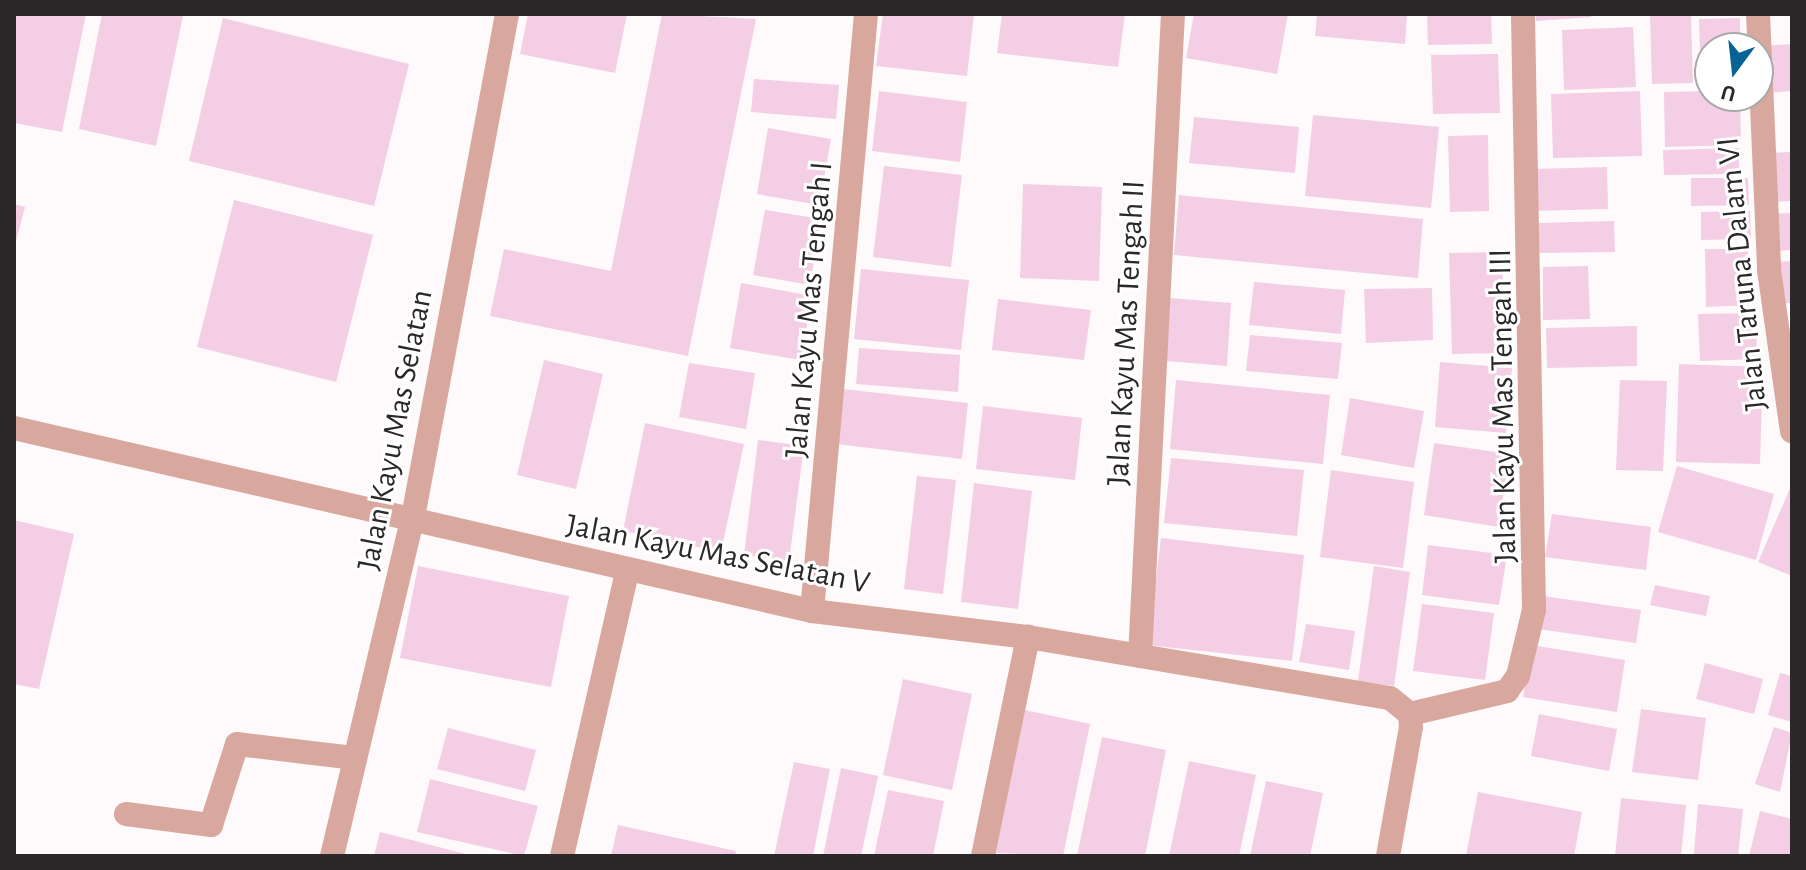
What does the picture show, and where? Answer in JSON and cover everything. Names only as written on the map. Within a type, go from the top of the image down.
[{"type":"street","name":"Jalan Kayu Mas Selatan","points":[[332,856],[413,517],[507,14]]},
{"type":"street","name":"Jalan Kayu Mas Tengah I","points":[[812,611],[866,14]]},
{"type":"street","name":"Jalan Kayu Mas Tengah II","points":[[1140,656],[1173,14]]},
{"type":"street","name":"Jalan Kayu Mas Tengah III","points":[[1410,714],[1507,691],[1518,676],[1534,610],[1523,14]]},
{"type":"street","name":"Jalan Taruna Dalam VI","points":[[1758,14],[1769,270],[1792,431]]},
{"type":"street","name":"Jalan Kayu Mas Selatan V","points":[[14,428],[413,517],[627,573],[812,611],[1028,637],[1390,698],[1410,714]]},
{"type":"street","points":[[562,856],[627,573]]},
{"type":"street","points":[[983,856],[1028,637]]},
{"type":"street","points":[[1388,856],[1410,714]]},
{"type":"street","points":[[126,814],[211,825],[237,744],[355,758]]},
{"type":"building","points":[[14,14],[86,14],[62,132],[14,123]]},
{"type":"building","points":[[102,14],[183,16],[156,146],[79,129]]},
{"type":"building","points":[[528,14],[627,14],[615,73],[520,54]]},
{"type":"building","points":[[662,14],[756,19],[688,356],[490,316],[504,249],[611,271]]},
{"type":"building","points":[[883,14],[974,14],[967,76],[876,66]]},
{"type":"building","points":[[1002,14],[1125,14],[1118,67],[997,53]]},
{"type":"building","points":[[1194,14],[1288,14],[1277,74],[1186,58]]},
{"type":"building","points":[[1317,14],[1407,14],[1405,44],[1315,36]]},
{"type":"building","points":[[1427,14],[1491,14],[1492,44],[1428,45]]},
{"type":"building","points":[[1536,14],[1591,14],[1591,17],[1536,21]]},
{"type":"building","points":[[1691,15],[1693,83],[1652,84],[1650,16]]},
{"type":"building","points":[[223,18],[409,64],[374,206],[189,161]]},
{"type":"building","points":[[1740,18],[1740,32],[1699,32],[1699,19]]},
{"type":"building","points":[[1633,27],[1636,87],[1564,90],[1562,30]]},
{"type":"building","points":[[1792,44],[1792,91],[1774,92],[1774,45]]},
{"type":"building","points":[[1498,54],[1500,113],[1433,114],[1431,55]]},
{"type":"building","points":[[754,79],[839,85],[836,119],[751,112]]},
{"type":"building","points":[[879,91],[967,102],[960,162],[872,151]]},
{"type":"building","points":[[1640,91],[1642,156],[1553,158],[1551,94]]},
{"type":"building","points":[[1694,91],[1694,112],[1740,112],[1741,145],[1665,147],[1664,92]]},
{"type":"building","points":[[1313,115],[1439,127],[1431,208],[1305,196]]},
{"type":"building","points":[[1194,117],[1299,127],[1295,173],[1189,163]]},
{"type":"building","points":[[768,128],[831,139],[819,205],[757,194]]},
{"type":"building","points":[[1488,135],[1489,211],[1450,212],[1448,136]]},
{"type":"building","points":[[1739,148],[1739,174],[1664,175],[1663,150]]},
{"type":"building","points":[[1792,152],[1792,201],[1768,202],[1765,153]]},
{"type":"building","points":[[884,166],[962,175],[951,267],[873,257]]},
{"type":"building","points":[[1607,167],[1608,209],[1533,211],[1533,169]]},
{"type":"building","points":[[1691,178],[1748,178],[1749,205],[1691,206]]},
{"type":"building","points":[[1023,184],[1102,187],[1099,281],[1020,278]]},
{"type":"building","points":[[1179,195],[1423,219],[1418,278],[1174,255]]},
{"type":"building","points":[[234,200],[373,235],[336,382],[197,347]]},
{"type":"building","points":[[14,204],[25,207],[15,245],[14,245]]},
{"type":"building","points":[[765,210],[821,219],[810,285],[753,275]]},
{"type":"building","points":[[1750,211],[1751,239],[1701,240],[1701,212]]},
{"type":"building","points":[[1792,213],[1792,250],[1771,251],[1768,214]]},
{"type":"building","points":[[1614,221],[1615,252],[1537,253],[1536,223]]},
{"type":"building","points":[[1705,249],[1748,249],[1750,305],[1706,307]]},
{"type":"building","points":[[1502,252],[1505,353],[1452,354],[1449,253]]},
{"type":"building","points":[[1792,261],[1792,303],[1775,304],[1774,262]]},
{"type":"building","points":[[1588,266],[1590,319],[1543,320],[1543,267]]},
{"type":"building","points":[[861,269],[969,280],[961,350],[854,339]]},
{"type":"building","points":[[1254,282],[1345,290],[1341,334],[1249,325]]},
{"type":"building","points":[[741,283],[812,296],[801,360],[730,348]]},
{"type":"building","points":[[1432,288],[1433,340],[1366,343],[1364,289]]},
{"type":"building","points":[[1170,298],[1231,303],[1227,366],[1166,361]]},
{"type":"building","points":[[998,299],[1091,310],[1084,360],[992,350]]},
{"type":"building","points":[[1756,313],[1757,359],[1700,361],[1698,314]]},
{"type":"building","points":[[1637,326],[1637,366],[1547,368],[1546,328]]},
{"type":"building","points":[[1250,335],[1342,343],[1338,379],[1246,371]]},
{"type":"building","points":[[859,348],[960,355],[958,392],[856,384]]},
{"type":"building","points":[[544,360],[603,374],[576,489],[517,475]]},
{"type":"building","points":[[1440,362],[1512,368],[1506,433],[1435,427]]},
{"type":"building","points":[[689,363],[755,373],[746,429],[679,417]]},
{"type":"building","points":[[1679,364],[1763,367],[1760,464],[1676,462]]},
{"type":"building","points":[[1176,380],[1330,395],[1323,464],[1170,449]]},
{"type":"building","points":[[1620,380],[1667,381],[1663,471],[1616,470]]},
{"type":"building","points":[[843,389],[968,403],[962,459],[836,444]]},
{"type":"building","points":[[1350,398],[1424,411],[1414,468],[1341,455]]},
{"type":"building","points":[[983,406],[1082,418],[1075,480],[976,469]]},
{"type":"building","points":[[645,423],[744,444],[721,552],[623,531]]},
{"type":"building","points":[[758,440],[804,446],[789,561],[744,555]]},
{"type":"building","points":[[1434,443],[1509,454],[1499,527],[1424,515]]},
{"type":"building","points":[[1171,458],[1304,470],[1297,536],[1164,523]]},
{"type":"building","points":[[1677,466],[1774,494],[1756,560],[1658,532]]},
{"type":"building","points":[[1331,470],[1414,482],[1403,568],[1320,557]]},
{"type":"building","points":[[917,476],[956,480],[943,594],[904,589]]},
{"type":"building","points":[[974,483],[1032,491],[1018,609],[961,602]]},
{"type":"building","points":[[1792,484],[1792,576],[1758,562]]},
{"type":"building","points":[[1552,514],[1651,527],[1646,570],[1545,557]]},
{"type":"building","points":[[14,520],[74,534],[39,689],[14,684]]},
{"type":"building","points":[[1161,538],[1304,555],[1292,661],[1148,645]]},
{"type":"building","points":[[1428,545],[1507,555],[1499,605],[1422,595]]},
{"type":"building","points":[[418,566],[569,596],[551,687],[400,658]]},
{"type":"building","points":[[1374,566],[1410,572],[1394,686],[1358,681]]},
{"type":"building","points":[[1655,585],[1710,596],[1706,616],[1650,605]]},
{"type":"building","points":[[1543,596],[1641,610],[1636,643],[1538,629]]},
{"type":"building","points":[[1422,604],[1494,613],[1485,680],[1413,671]]},
{"type":"building","points":[[1306,624],[1355,631],[1349,670],[1299,662]]},
{"type":"building","points":[[1531,645],[1625,660],[1617,712],[1523,697]]},
{"type":"building","points":[[1705,663],[1763,679],[1754,714],[1696,699]]},
{"type":"building","points":[[1780,673],[1792,676],[1792,722],[1768,715]]},
{"type":"building","points":[[903,679],[972,694],[952,790],[883,775]]},
{"type":"building","points":[[1641,709],[1706,718],[1698,780],[1632,772]]},
{"type":"building","points":[[1025,710],[1090,724],[1063,856],[996,853]]},
{"type":"building","points":[[1539,714],[1617,729],[1609,771],[1531,756]]},
{"type":"building","points":[[1774,727],[1792,733],[1780,792],[1755,784]]},
{"type":"building","points":[[448,728],[536,750],[525,791],[437,769]]},
{"type":"building","points":[[1102,737],[1166,750],[1145,856],[1077,856]]},
{"type":"building","points":[[1189,761],[1256,775],[1239,856],[1169,856]]},
{"type":"building","points":[[794,762],[830,769],[813,856],[774,856]]},
{"type":"building","points":[[841,768],[878,776],[861,856],[823,856]]},
{"type":"building","points":[[430,779],[538,806],[524,856],[417,832]]},
{"type":"building","points":[[1266,781],[1323,793],[1310,856],[1250,856]]},
{"type":"building","points":[[888,790],[944,801],[933,856],[874,856]]},
{"type":"building","points":[[1478,792],[1582,812],[1574,856],[1466,856]]},
{"type":"building","points":[[1621,798],[1686,805],[1681,856],[1615,856]]},
{"type":"building","points":[[1698,804],[1743,809],[1738,856],[1694,854]]},
{"type":"building","points":[[1760,811],[1792,819],[1792,856],[1749,856]]},
{"type":"building","points":[[618,825],[736,851],[735,856],[611,856]]},
{"type":"building","points":[[380,832],[470,855],[470,856],[374,856]]}]
